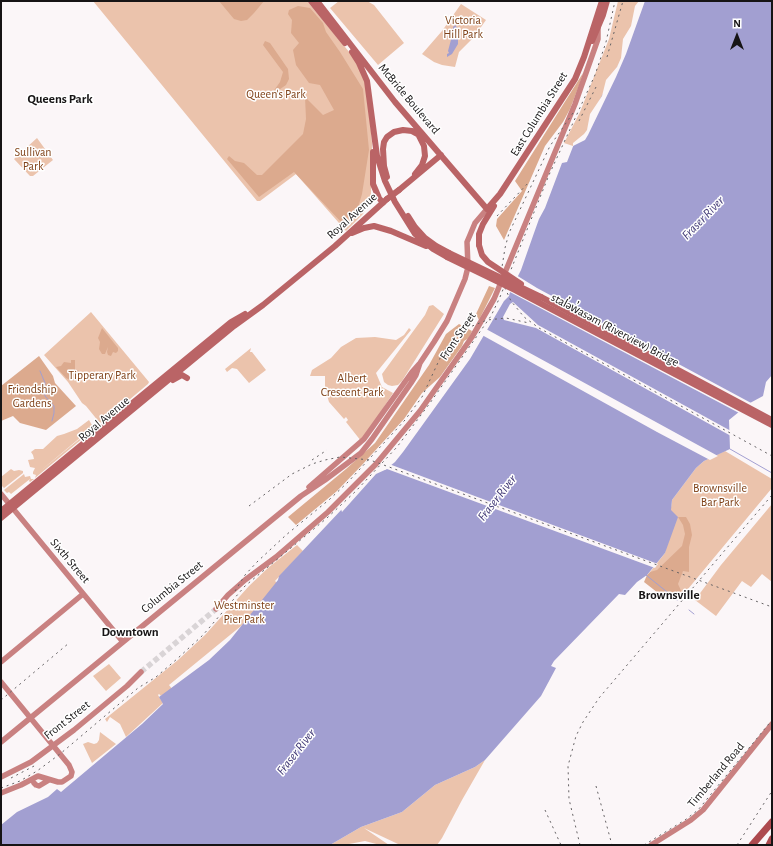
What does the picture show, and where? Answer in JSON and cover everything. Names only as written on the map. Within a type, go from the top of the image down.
[{"type":"highway","points":[[752,845],[772,822]]},
{"type":"highway","points":[[759,845],[772,825]]},
{"type":"highway","points":[[768,845],[772,839]]},
{"type":"main road","name":"McBride Boulevard","points":[[311,1],[487,209]]},
{"type":"main road","name":"McBride Boulevard","points":[[317,1],[360,59]]},
{"type":"main road","points":[[584,57],[599,27],[605,1]]},
{"type":"main road","name":"East Columbia Street","points":[[487,209],[500,194],[575,79],[605,1]]},
{"type":"main road","points":[[360,59],[369,91],[379,165],[395,202],[415,234],[433,249]]},
{"type":"main road","points":[[360,59],[367,70],[372,83],[379,154],[388,180],[398,200],[415,227],[430,242],[448,255]]},
{"type":"main road","points":[[373,129],[373,184],[379,198],[385,201]]},
{"type":"main road","points":[[388,180],[383,161],[382,149],[385,140],[391,134],[400,130],[409,130],[431,143]]},
{"type":"main road","points":[[410,180],[422,165],[425,156],[424,146],[417,134]]},
{"type":"main road","name":"Royal Avenue","points":[[1,511],[11,506],[259,307],[441,155]]},
{"type":"main road","points":[[500,194],[479,234],[479,245],[482,254],[488,262],[541,297]]},
{"type":"main road","points":[[347,235],[364,228],[374,226],[391,231],[448,255]]},
{"type":"main road","name":"stal̕əw̓asəm (Riverview) Bridge","points":[[448,255],[541,297],[772,420]]},
{"type":"main road","name":"stal̕əw̓asəm (Riverview) Bridge","points":[[448,255],[772,425]]},
{"type":"main road","name":"Royal Avenue","points":[[1,518],[11,506],[231,322],[259,307]]},
{"type":"main road","points":[[158,388],[164,387],[181,375],[187,378]]},
{"type":"street","name":"Front Street","points":[[216,609],[228,595],[245,580],[328,512],[376,464],[420,411],[472,337],[494,299],[575,104],[598,39],[599,18],[605,1]]},
{"type":"street","points":[[598,39],[603,15]]},
{"type":"street","name":"Columbia Street","points":[[301,496],[306,489],[351,451],[367,435],[420,363],[447,320],[463,286],[468,267],[467,242],[475,223],[487,209]]},
{"type":"street","name":"Columbia Street","points":[[1,742],[301,496],[364,450],[416,375],[420,363]]},
{"type":"street","points":[[350,461],[355,454],[351,451]]},
{"type":"street","name":"Sixth Street","points":[[1,494],[123,642]]},
{"type":"street","points":[[1,662],[83,594]]},
{"type":"street","name":"Front Street","points":[[1,777],[31,762],[127,686],[141,672]]},
{"type":"street","points":[[1,682],[69,765],[72,772],[71,776],[62,782],[49,780],[43,781],[39,786],[36,785],[35,780],[1,792]]},
{"type":"street","name":"Timberland Road","points":[[651,845],[691,820],[703,810],[772,724]]},
{"type":"green space","name":"Queen's Park","points":[[93,1],[307,1],[350,53],[359,67],[365,81],[368,93],[372,143],[371,194],[369,203],[363,214],[346,231],[296,174],[260,201],[257,201]]},
{"type":"green space","points":[[219,1],[264,1],[247,20],[241,21],[234,19]]},
{"type":"green space","points":[[339,1],[367,1],[374,5],[404,43],[378,65],[330,8]]},
{"type":"green space","points":[[618,1],[639,1],[622,58],[587,133],[573,146],[564,143],[580,112],[609,39]]},
{"type":"green space","name":"Victoria Hill Park","points":[[461,4],[486,20],[474,37],[459,52],[455,67],[434,62],[422,54],[442,31]]},
{"type":"green space","points":[[298,6],[310,8],[323,23],[326,32],[363,89],[369,150],[362,194],[357,211],[342,223],[294,172],[259,197],[227,159],[229,156],[235,161],[244,163],[257,175],[262,175],[303,134],[306,119],[305,97],[323,115],[334,110],[320,85],[309,83],[296,65],[293,50],[299,43],[291,33],[292,20],[288,14],[289,10]]},
{"type":"green space","points":[[265,41],[270,43],[288,69],[289,79],[286,85],[270,96],[280,82],[283,72],[263,45]]},
{"type":"green space","points":[[583,73],[570,109],[563,122],[545,146],[504,240],[496,226],[497,219],[522,191],[515,181]]},
{"type":"green space","name":"Sullivan Park","points":[[37,138],[53,160],[33,176],[30,176],[14,159]]},
{"type":"green space","points":[[489,286],[495,288],[479,320],[476,314]]},
{"type":"green space","points":[[433,305],[444,314],[402,381],[398,385],[388,385],[384,382],[382,374],[425,315],[429,306]]},
{"type":"green space","name":"Tipperary Park","points":[[91,312],[149,382],[103,423],[99,422],[82,403],[68,382],[44,355]]},
{"type":"green space","points":[[459,324],[472,331],[469,338],[464,341],[440,377],[422,393],[404,419],[337,491],[296,525],[288,517],[375,443],[429,365],[446,334]]},
{"type":"green space","points":[[102,328],[118,348],[118,351],[116,353],[113,352],[111,356],[108,355],[107,352],[108,347],[105,354],[102,354],[99,349],[100,342],[98,338]]},
{"type":"green space","name":"Albert Crescent Park","points":[[409,328],[411,330],[376,373],[382,387],[393,393],[361,441],[346,422],[348,420],[346,417],[344,419],[329,402],[325,389],[325,376],[310,376],[312,370],[331,358],[341,347],[356,338],[375,337],[396,340],[404,335]]},
{"type":"green space","points":[[251,348],[250,352],[252,352],[266,370],[249,383],[237,369],[232,368],[227,372],[225,369]]},
{"type":"green space","name":"Friendship Gardens","points":[[39,356],[53,376],[55,383],[76,406],[46,430],[20,423],[13,416],[1,421],[1,386]]},
{"type":"green space","points":[[71,360],[75,360],[75,369],[79,371],[80,374],[70,380],[66,378],[56,367],[61,366],[64,362],[71,363]]},
{"type":"green space","points":[[89,420],[93,427],[39,472],[93,428],[94,429],[35,478],[36,475],[33,474],[33,472],[35,468],[30,467],[28,460],[34,459],[31,452],[35,449],[43,449],[57,436],[77,429]]},
{"type":"green space","name":"Brownsville Bar Park","points":[[725,451],[772,479],[772,488],[683,595],[650,572],[665,553],[672,500],[696,468],[704,461]]},
{"type":"green space","points":[[11,469],[14,471],[23,471],[23,473],[4,488],[1,485],[1,477]]},
{"type":"green space","points":[[24,474],[25,477],[30,476],[31,479],[34,479],[30,482],[30,479],[11,494],[4,490]]},
{"type":"green space","points":[[772,504],[772,582],[762,574],[751,587],[742,581],[716,616],[695,600],[721,565]]},
{"type":"green space","points":[[678,517],[686,517],[690,524],[692,535],[689,547],[689,572],[683,571],[678,584],[683,595],[667,600],[644,582],[650,572],[657,570],[682,546],[685,534],[683,525]]},
{"type":"green space","name":"Westminster Pier Park","points":[[297,545],[303,551],[275,581],[285,590],[169,685],[177,695],[161,696],[159,694],[158,695],[163,703],[126,737],[120,724],[110,717],[107,722],[105,719],[178,660],[205,635],[249,586],[269,567]]},
{"type":"green space","points":[[109,664],[121,678],[106,691],[93,676]]},
{"type":"green space","points":[[100,732],[116,744],[92,763],[83,744],[88,742],[94,744],[97,743]]},
{"type":"green space","points":[[485,760],[437,845],[398,844],[364,828],[389,845],[380,845],[365,841],[348,845],[330,845],[361,827],[402,812],[435,785],[475,767]]},
{"type":"water","name":"Fraser River","points":[[639,1],[772,1],[772,375],[766,382],[763,396],[750,403],[729,420],[730,449],[704,461],[696,468],[672,500],[671,510],[678,517],[665,553],[647,575],[637,582],[625,595],[619,594],[554,661],[551,666],[556,668],[541,696],[485,760],[475,767],[435,785],[402,812],[361,827],[330,845],[1,845],[1,825],[17,812],[48,797],[57,789],[61,792],[142,724],[163,704],[159,697],[209,660],[230,640],[278,580],[279,576],[375,474],[380,470],[385,470],[395,462],[403,452],[470,359],[504,301],[509,296],[521,270],[539,219],[545,208],[562,163],[567,162],[574,144],[585,136],[598,103],[622,58]]},
{"type":"water","points":[[455,25],[458,29],[458,44],[452,54],[447,57],[453,27]]},
{"type":"pier","points":[[639,1],[645,1],[616,77],[585,140],[573,146],[573,143],[587,130],[590,114],[602,96],[606,80],[617,67],[621,58],[623,39],[631,26],[635,6]]},
{"type":"pier","points":[[516,275],[537,288],[753,404],[741,414],[508,291]]},
{"type":"pier","points":[[513,302],[538,325],[731,431],[731,436],[536,328],[504,320],[503,317],[510,304]]},
{"type":"pier","points":[[486,329],[718,456],[710,460],[657,432],[482,335]]},
{"type":"pier","points":[[389,464],[658,564],[655,568],[387,469],[376,474],[342,512],[341,509],[378,469],[384,468]]},
{"type":"waterway","points":[[40,371],[45,383],[45,396],[54,406],[52,421]]},
{"type":"waterway","points":[[730,449],[772,473]]},
{"type":"waterway","points":[[646,575],[677,600]]},
{"type":"waterway","points":[[689,610],[694,614]]},
{"type":"tunnel","points":[[141,672],[216,609]]},
{"type":"railway","points":[[1,788],[20,781],[37,771],[60,754],[138,688],[156,677],[177,659],[203,635],[245,586],[327,518],[356,491],[397,447],[491,316],[549,175],[595,75],[606,42],[615,1]]},
{"type":"railway","points":[[607,57],[623,1]]},
{"type":"railway","points":[[579,121],[596,87]]},
{"type":"railway","points":[[573,113],[550,146],[509,233],[502,267],[504,286],[511,301],[524,317],[539,328],[772,456]]},
{"type":"railway","points":[[497,216],[530,181]]},
{"type":"railway","points":[[235,591],[245,575],[257,562],[348,482],[405,420],[422,397],[442,354],[452,340],[465,329],[487,320],[506,318],[529,323]]},
{"type":"railway","points":[[312,460],[327,450]]},
{"type":"railway","points":[[249,506],[292,474],[312,464],[340,457],[370,460],[772,607]]},
{"type":"railway","points":[[580,845],[569,799],[568,766],[576,736],[583,722],[599,698],[772,495]]},
{"type":"railway","points":[[1,700],[69,643]]},
{"type":"railway","points":[[644,845],[685,820],[698,810],[772,720]]},
{"type":"railway","points":[[11,778],[36,765]]},
{"type":"railway","points":[[596,786],[612,845]]},
{"type":"railway","points":[[737,845],[772,791]]},
{"type":"railway","points":[[545,810],[561,845]]},
{"type":"district","name":"Queens Park","points":[[60,99]]},
{"type":"district","name":"Brownsville","points":[[669,595]]},
{"type":"district","name":"Downtown","points":[[130,632]]}]
